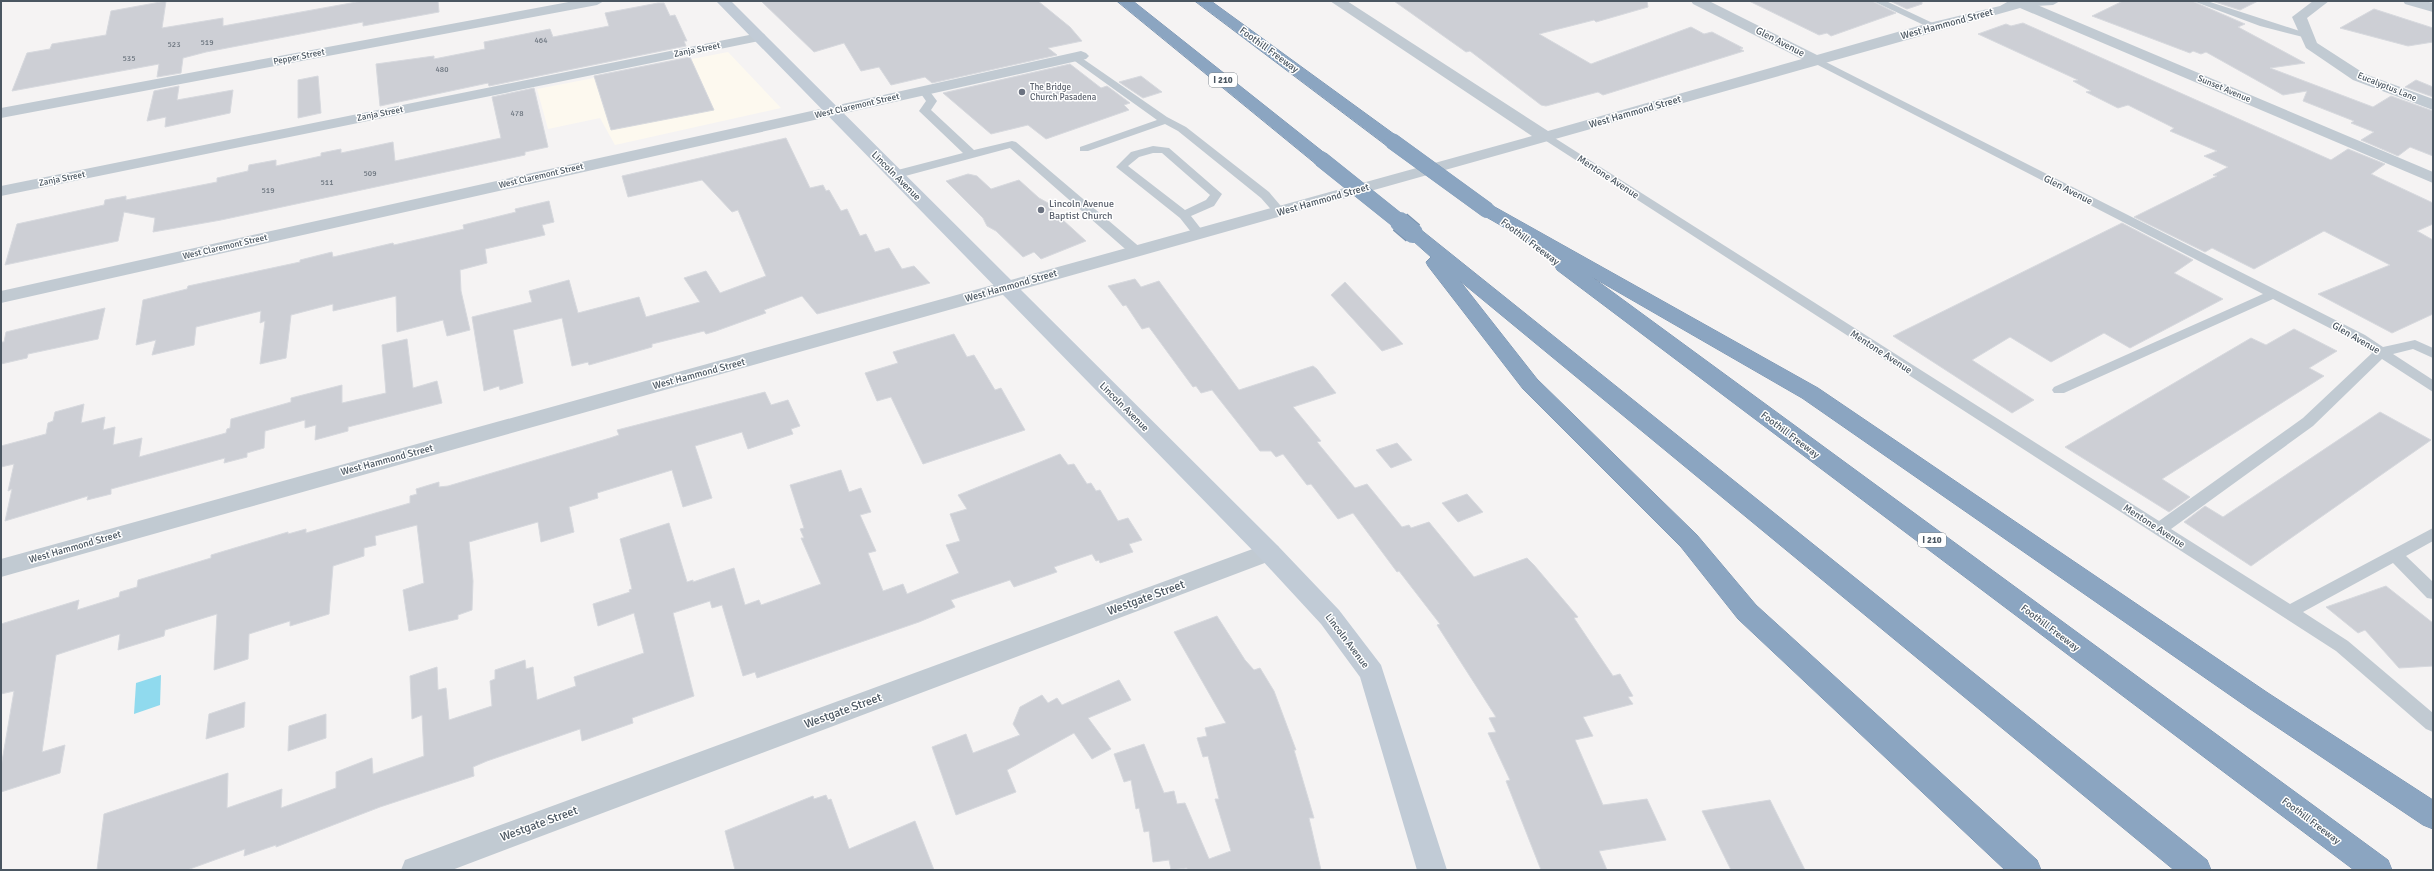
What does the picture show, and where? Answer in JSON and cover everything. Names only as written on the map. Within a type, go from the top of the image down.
[{"type":"highway","name":"I 210","points":[[1124,1],[1413,233],[2196,870]]},
{"type":"highway","name":"Foothill Freeway","points":[[1202,1],[1487,210],[2377,870]]},
{"type":"highway","points":[[1487,210],[1810,392],[2259,702],[2433,816]]},
{"type":"highway","points":[[1413,233],[1530,384],[1689,541],[1747,612],[2026,870]]},
{"type":"main road","name":"Lincoln Avenue","points":[[723,1],[1269,552],[1330,617],[1372,673],[1432,870]]},
{"type":"street","name":"Pepper Street","points":[[1,113],[597,1]]},
{"type":"street","name":"Mentone Avenue","points":[[1337,1],[1546,138]]},
{"type":"street","name":"Glen Avenue","points":[[1698,1],[1816,60]]},
{"type":"street","name":"West Hammond Street","points":[[1,568],[1546,138],[1934,26],[2005,9],[2019,2],[2053,1]]},
{"type":"street","name":"Eucalyptus Lane","points":[[2322,1],[2299,17],[2311,45],[2359,77],[2433,105]]},
{"type":"street","points":[[2410,1],[2433,8]]},
{"type":"street","name":"Sunset Avenue","points":[[2019,2],[2433,178]]},
{"type":"street","name":"Zanja Street","points":[[1,191],[759,37]]},
{"type":"street","name":"West Claremont Street","points":[[1,297],[1079,56]]},
{"type":"street","name":"Westgate Street","points":[[416,870],[1269,552]]},
{"type":"lane","points":[[1878,1],[1934,26]]},
{"type":"lane","points":[[2198,1],[2264,24],[2307,36]]},
{"type":"lane","points":[[1079,56],[1166,120],[1182,129],[1253,186],[1280,212]]},
{"type":"lane","name":"Glen Avenue","points":[[1816,60],[2360,338],[2433,387]]},
{"type":"lane","points":[[924,91],[932,100],[925,111],[972,154]]},
{"type":"lane","points":[[1084,149],[1166,120]]},
{"type":"lane","name":"Mentone Avenue","points":[[1546,138],[2342,646],[2433,724]]},
{"type":"lane","points":[[894,174],[1012,144],[1137,252]]},
{"type":"lane","points":[[1184,215],[1210,204],[1216,194],[1165,150],[1144,152],[1125,161],[1122,166],[1184,215],[1199,234]]},
{"type":"lane","points":[[2059,390],[2273,294]]},
{"type":"lane","points":[[2159,530],[2308,422],[2381,352],[2415,344],[2433,354]]},
{"type":"lane","points":[[2289,612],[2433,534]]},
{"type":"lane","points":[[2395,555],[2433,593]]},
{"type":"shaded area","points":[[728,52],[781,108],[615,145],[600,118],[548,129],[537,89]]},
{"type":"water","points":[[161,675],[160,705],[134,714],[136,683]]},
{"type":"building","points":[[166,1],[162,28],[223,18],[223,26],[362,1],[438,1],[439,12],[363,26],[363,22],[206,52],[183,58],[181,73],[157,77],[159,64],[12,91],[27,53],[50,49],[52,44],[106,35],[111,11]]},
{"type":"building","points":[[761,1],[1038,1],[1070,27],[1082,41],[1048,48],[1057,55],[932,83],[925,77],[891,85],[879,67],[861,71],[844,43],[814,52]]},
{"type":"building","points":[[1394,1],[1647,1],[1648,7],[1596,22],[1594,20],[1539,34],[1591,64],[1691,27],[1704,34],[1712,32],[1743,48],[1740,49],[1744,51],[1603,95],[1598,92],[1546,106],[1541,105],[1470,51],[1466,52]]},
{"type":"building","points":[[1749,1],[1872,1],[1896,13],[1831,36],[1827,33],[1819,35]]},
{"type":"building","points":[[1890,1],[1922,1],[1922,4],[1907,9]]},
{"type":"building","points":[[2123,1],[2192,1],[2245,24],[2238,27],[2305,63],[2270,68],[2373,107],[2391,96],[2433,111],[2433,156],[2410,147],[2398,156],[2361,140],[2374,132],[2351,123],[2354,121],[2303,101],[2307,91],[2283,95],[2206,52],[2201,54],[2193,51],[2190,53],[2092,16]]},
{"type":"building","points":[[2212,1],[2258,1],[2240,10]]},
{"type":"building","points":[[664,3],[670,16],[675,15],[687,41],[684,41],[686,46],[489,86],[488,83],[380,106],[376,64],[434,56],[434,59],[485,49],[484,42],[550,29],[553,37],[609,26],[605,13]]},
{"type":"building","points":[[2374,9],[2433,28],[2433,42],[2408,46],[2340,28]]},
{"type":"building","points":[[2023,23],[2331,160],[2348,149],[2385,164],[2371,174],[2433,203],[2433,224],[2417,231],[2433,240],[2433,314],[2392,333],[2318,294],[2390,265],[2324,231],[2254,269],[2212,248],[2205,252],[2134,217],[2217,176],[2213,175],[2228,167],[2204,156],[2217,151],[2170,131],[2174,128],[2128,105],[2118,108],[2086,92],[2091,91],[2073,81],[2078,80],[1978,34],[2006,24],[2011,26]]},
{"type":"building","points":[[690,57],[714,110],[611,130],[594,76]]},
{"type":"building","points":[[1070,64],[1101,88],[1107,86],[1130,103],[1124,105],[1129,110],[1046,139],[1028,125],[991,134],[943,93]]},
{"type":"building","points":[[318,76],[321,113],[298,118],[298,80]]},
{"type":"building","points":[[1141,76],[1162,92],[1143,98],[1119,82]]},
{"type":"building","points":[[2416,80],[2433,87],[2433,97],[2405,87]]},
{"type":"building","points":[[179,86],[177,100],[233,90],[230,113],[165,127],[166,117],[147,121],[154,91]]},
{"type":"building","points":[[534,88],[548,147],[525,152],[525,155],[221,220],[153,232],[155,218],[124,212],[118,241],[5,265],[17,224],[104,205],[105,200],[126,196],[126,200],[217,182],[217,178],[248,171],[249,165],[276,160],[276,166],[321,156],[321,153],[341,149],[341,153],[393,142],[395,161],[501,138],[492,97]]},
{"type":"building","points":[[786,138],[810,188],[823,185],[826,191],[829,190],[841,211],[847,209],[860,236],[866,234],[875,252],[889,248],[902,269],[914,266],[930,283],[817,314],[802,296],[764,310],[766,313],[716,331],[706,334],[704,331],[652,344],[652,347],[589,365],[588,362],[572,366],[562,318],[513,330],[523,383],[500,390],[499,386],[484,391],[472,317],[532,302],[529,291],[569,280],[578,313],[639,297],[646,317],[700,302],[684,278],[706,271],[720,293],[766,276],[738,210],[732,212],[702,180],[628,197],[622,176]]},
{"type":"building","points":[[968,174],[977,176],[991,189],[1019,180],[1039,198],[1048,203],[1052,210],[1086,241],[1041,259],[1034,252],[1023,257],[996,231],[987,226],[983,218],[946,181]]},
{"type":"building","points":[[549,201],[554,222],[542,225],[545,235],[485,249],[487,263],[460,270],[461,291],[470,330],[447,336],[443,320],[397,332],[396,296],[333,311],[333,304],[291,315],[286,358],[260,364],[265,321],[260,323],[261,311],[196,327],[194,345],[152,355],[156,340],[136,345],[143,300],[187,289],[188,286],[300,262],[300,260],[332,252],[333,257],[464,229],[463,225],[516,212],[515,209]]},
{"type":"building","points":[[2122,223],[2193,260],[2174,273],[2223,299],[2130,348],[2104,333],[2051,362],[2010,337],[1972,360],[2034,400],[2012,413],[1893,336]]},
{"type":"building","points":[[1135,279],[1141,287],[1159,281],[1239,390],[1313,366],[1317,369],[1336,393],[1293,407],[1321,441],[1317,442],[1355,488],[1367,484],[1402,527],[1409,525],[1411,528],[1429,522],[1474,577],[1527,558],[1534,565],[1578,617],[1574,618],[1613,676],[1620,674],[1633,696],[1628,697],[1633,704],[1583,717],[1593,736],[1575,740],[1603,805],[1647,799],[1666,840],[1599,851],[1607,870],[1541,870],[1506,781],[1510,780],[1488,733],[1496,732],[1489,718],[1496,717],[1437,625],[1440,624],[1399,571],[1397,572],[1353,513],[1338,519],[1311,484],[1307,485],[1283,454],[1276,457],[1271,451],[1260,451],[1212,390],[1201,393],[1196,386],[1193,387],[1149,327],[1142,329],[1126,305],[1123,306],[1108,286]]},
{"type":"building","points":[[1345,282],[1403,344],[1382,351],[1331,295]]},
{"type":"building","points":[[105,308],[98,339],[28,354],[27,358],[1,364],[1,342],[4,342],[6,332]]},
{"type":"building","points":[[2294,329],[2337,351],[2309,368],[2324,376],[2162,479],[2190,497],[2169,512],[2065,447],[2251,338],[2266,345]]},
{"type":"building","points":[[954,334],[967,357],[974,355],[995,390],[1001,388],[1025,430],[923,464],[891,397],[877,401],[865,373],[898,363],[893,352]]},
{"type":"building","points":[[407,339],[413,388],[437,381],[442,403],[348,427],[348,431],[315,440],[316,425],[305,428],[305,420],[265,431],[264,448],[247,453],[247,457],[224,463],[225,458],[111,489],[111,494],[87,500],[88,496],[5,521],[12,489],[8,491],[14,464],[1,467],[1,446],[46,434],[48,423],[53,421],[55,412],[84,404],[81,423],[105,417],[103,430],[115,427],[113,445],[142,438],[139,457],[226,433],[227,429],[230,428],[231,419],[291,402],[291,398],[342,385],[342,403],[386,393],[382,345]]},
{"type":"building","points":[[765,392],[771,405],[788,400],[800,426],[791,429],[793,434],[748,449],[742,432],[695,446],[712,498],[683,507],[672,470],[597,493],[598,498],[569,507],[574,532],[541,542],[538,522],[469,542],[473,581],[472,610],[458,615],[458,619],[409,631],[403,590],[424,583],[417,525],[375,536],[376,545],[364,548],[364,556],[333,566],[329,614],[290,626],[290,621],[249,634],[248,659],[214,670],[217,614],[165,630],[164,636],[118,650],[120,634],[56,655],[42,752],[65,745],[60,773],[1,792],[1,767],[14,691],[1,694],[1,624],[79,600],[77,610],[119,597],[120,592],[137,587],[138,580],[211,558],[211,555],[288,532],[288,534],[306,529],[306,533],[410,503],[410,496],[417,494],[416,489],[439,482],[439,487],[448,486],[610,438],[619,435],[617,430]]},
{"type":"building","points":[[2380,412],[2431,440],[2251,566],[2184,522],[2205,506],[2223,517]]},
{"type":"building","points":[[1397,443],[1412,460],[1391,468],[1376,450]]},
{"type":"building","points":[[1060,454],[1068,465],[1074,464],[1087,484],[1091,483],[1096,491],[1100,490],[1118,521],[1128,518],[1142,540],[1129,544],[1133,552],[1100,563],[1099,560],[1096,561],[1092,554],[1054,567],[1057,572],[1014,587],[1010,580],[951,600],[955,607],[919,622],[757,678],[755,672],[743,676],[722,605],[712,608],[710,601],[673,613],[694,696],[632,718],[633,723],[582,741],[580,729],[473,767],[474,776],[380,807],[276,847],[276,845],[244,856],[245,849],[187,870],[97,870],[104,814],[228,773],[227,808],[282,789],[281,808],[336,788],[336,772],[372,758],[373,774],[424,756],[422,715],[412,719],[410,676],[437,667],[438,690],[446,688],[449,720],[492,706],[490,681],[495,679],[495,670],[525,660],[526,669],[533,667],[537,700],[576,686],[574,677],[644,653],[634,613],[598,626],[593,604],[630,592],[629,590],[632,589],[620,539],[669,523],[687,582],[693,580],[693,582],[734,568],[745,605],[759,600],[761,605],[821,584],[801,538],[804,538],[800,529],[804,528],[790,485],[841,470],[849,492],[861,488],[871,512],[860,515],[876,551],[868,553],[883,591],[903,584],[907,594],[959,573],[946,545],[960,541],[950,514],[967,509],[958,495]]},
{"type":"building","points":[[1467,494],[1483,512],[1458,522],[1442,503]]},
{"type":"building","points":[[2386,586],[2433,623],[2433,666],[2399,668],[2365,630],[2358,633],[2326,607]]},
{"type":"building","points":[[1217,616],[1245,660],[1254,670],[1260,668],[1274,691],[1296,750],[1294,750],[1314,818],[1309,818],[1321,870],[1187,870],[1187,868],[1171,870],[1169,860],[1153,862],[1149,831],[1144,832],[1139,808],[1136,809],[1131,780],[1124,782],[1114,754],[1144,744],[1164,793],[1174,791],[1177,804],[1185,803],[1209,859],[1231,851],[1215,799],[1219,799],[1208,756],[1203,757],[1197,738],[1207,736],[1205,728],[1226,723],[1174,632]]},
{"type":"building","points":[[1119,680],[1131,700],[1088,718],[1111,749],[1092,759],[1074,733],[1007,770],[1016,792],[956,815],[932,747],[966,734],[973,753],[1020,735],[1013,724],[1020,707],[1042,695],[1048,703],[1057,698],[1062,705]]},
{"type":"building","points":[[245,702],[244,727],[206,739],[209,714]]},
{"type":"building","points":[[326,714],[326,738],[288,751],[289,726]]},
{"type":"building","points":[[826,795],[828,800],[831,799],[849,849],[915,821],[934,870],[735,870],[725,831],[813,796],[814,799]]},
{"type":"building","points":[[1770,800],[1805,870],[1731,870],[1702,811]]},
{"type":"place","name":"The Bridge Church Pasadena","points":[[1022,92]]},
{"type":"place","name":"Lincoln Avenue Baptist Church","points":[[1041,210]]}]
